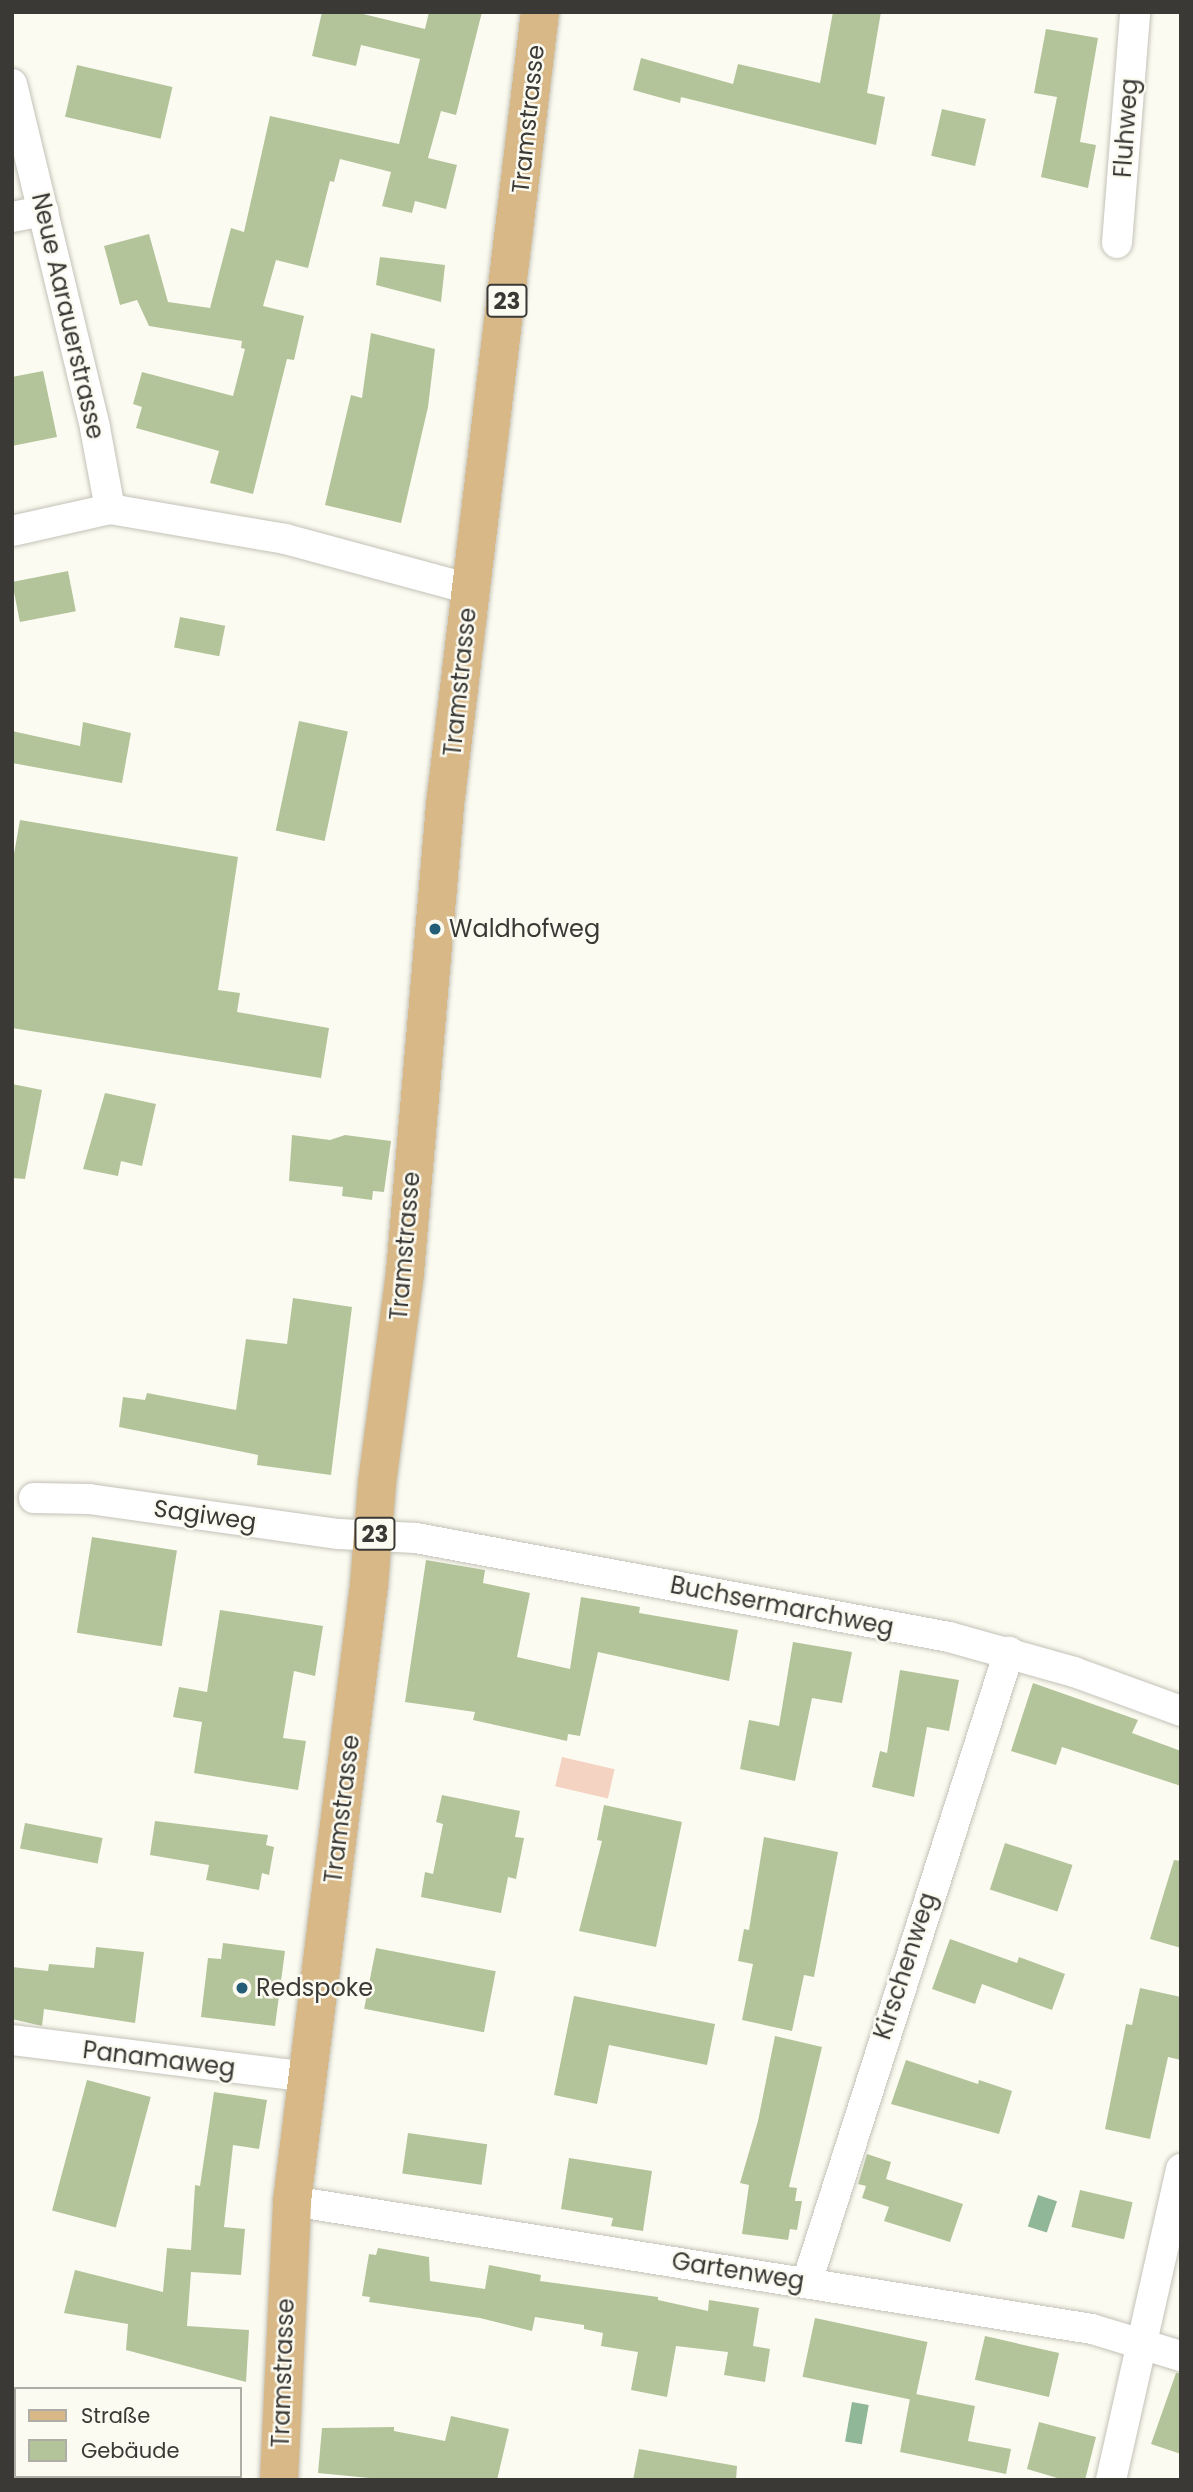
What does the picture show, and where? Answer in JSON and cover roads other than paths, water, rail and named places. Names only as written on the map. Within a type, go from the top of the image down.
[{"type":"main road","name":"Tramstrasse","points":[[279,2480],[292,2201],[405,1272],[446,797],[540,12]]},
{"type":"street","name":"Fluhweg","points":[[1117,243],[1135,12]]},
{"type":"street","name":"Neue Aarauerstrasse","points":[[12,84],[110,509]]},
{"type":"street","points":[[12,218],[43,211]]},
{"type":"street","points":[[12,531],[110,509],[285,539],[470,589]]},
{"type":"street","name":"Sagiweg","points":[[34,1498],[89,1499],[339,1534],[375,1533]]},
{"type":"street","name":"Buchsermarchweg","points":[[375,1533],[949,1637],[1009,1652],[1181,1711]]},
{"type":"street","name":"Kirschenweg","points":[[807,2282],[1009,1652]]},
{"type":"street","name":"Panamaweg","points":[[12,2040],[307,2077]]},
{"type":"street","points":[[1111,2480],[1145,2344],[1181,2169]]},
{"type":"street","name":"Gartenweg","points":[[292,2201],[1092,2329],[1181,2356]]},
{"type":"place","name":"Waldhofweg","points":[[435,929]]},
{"type":"place","name":"Redspoke","points":[[242,1988]]}]
